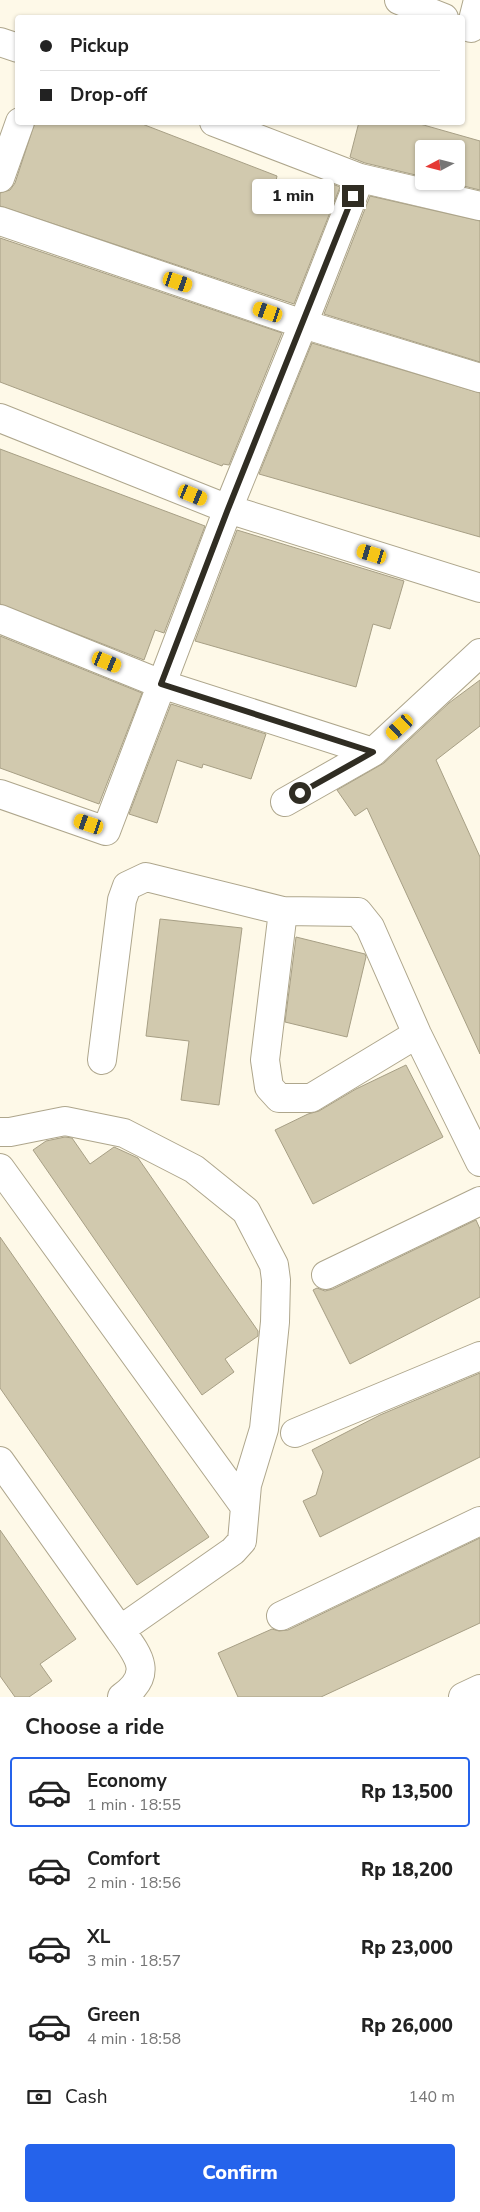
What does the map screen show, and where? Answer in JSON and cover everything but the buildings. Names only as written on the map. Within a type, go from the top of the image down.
[{"type":"street","points":[[399,0],[436,15]]},
{"type":"street","points":[[471,29],[478,0]]},
{"type":"street","points":[[0,42],[15,47]]},
{"type":"street","points":[[0,178],[19,125]]},
{"type":"street","points":[[222,125],[360,178],[480,206]]},
{"type":"street","points":[[0,794],[106,830],[228,509],[304,324],[360,178]]},
{"type":"street","points":[[0,221],[304,324],[480,378]]},
{"type":"street","points":[[0,418],[228,509],[480,588]]},
{"type":"street","points":[[0,619],[161,684],[373,752]]},
{"type":"street","points":[[285,802],[373,752],[480,653]]},
{"type":"street","points":[[102,1060],[122,900],[127,886],[146,877],[283,911],[358,912],[370,927],[417,1034],[480,1162]]},
{"type":"street","points":[[283,911],[265,1060],[268,1087],[279,1098],[311,1098],[417,1034]]},
{"type":"street","points":[[0,1132],[10,1132],[65,1121],[124,1133],[194,1169],[246,1211],[274,1265],[276,1322],[264,1429],[246,1484],[242,1541],[233,1551],[120,1630]]},
{"type":"street","points":[[0,1168],[245,1507]]},
{"type":"street","points":[[326,1275],[480,1202]]},
{"type":"street","points":[[295,1433],[480,1356]]},
{"type":"street","points":[[0,1461],[139,1656],[142,1673],[133,1689],[122,1697]]},
{"type":"street","points":[[281,1616],[480,1521]]},
{"type":"street","points":[[463,1697],[480,1689]]},
{"type":"route","points":[[300,793],[373,752],[161,684],[228,509],[304,324],[353,196]]}]
